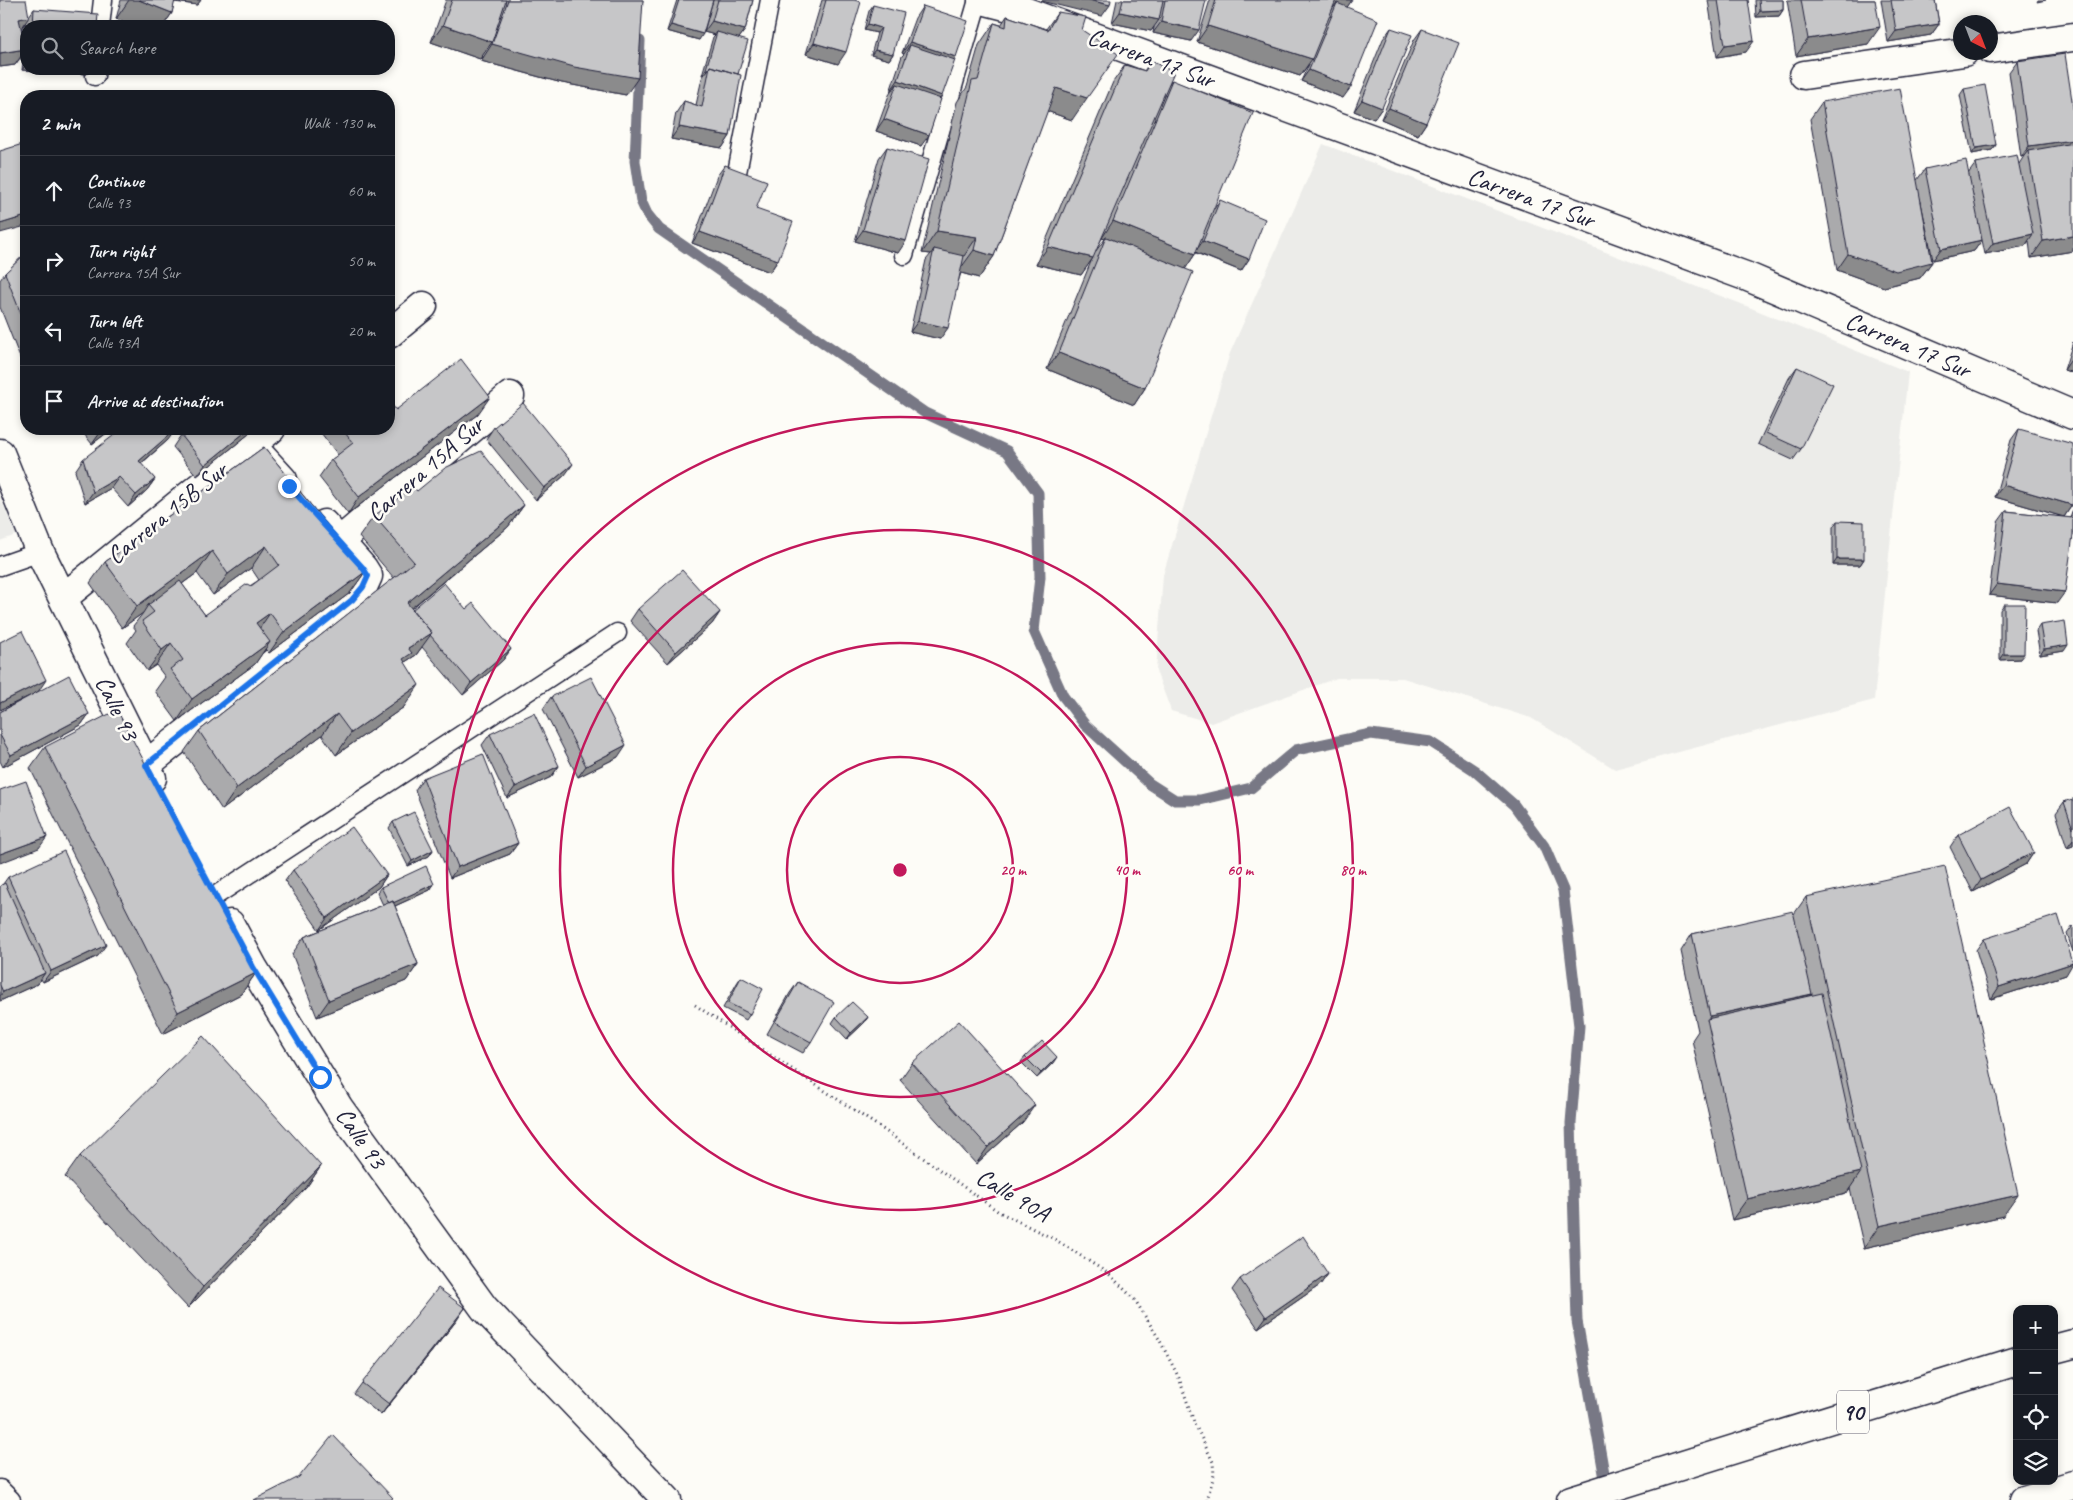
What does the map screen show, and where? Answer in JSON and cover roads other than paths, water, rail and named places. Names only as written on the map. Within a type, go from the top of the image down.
[{"type":"main road","name":"Carrera 17 Sur","points":[[982,0],[1020,5],[1748,278],[2073,415]]},
{"type":"main road","points":[[1998,48],[2073,37]]},
{"type":"main road","points":[[1804,76],[1953,54]]},
{"type":"main road","points":[[395,329],[423,306]]},
{"type":"main road","name":"Carrera 15A Sur","points":[[340,542],[510,396]]},
{"type":"main road","points":[[146,765],[352,600],[363,587],[368,576],[363,568],[305,504],[261,437]]},
{"type":"main road","name":"Carrera 15B Sur","points":[[63,598],[261,437]]},
{"type":"main road","name":"Calle 93","points":[[0,453],[40,552],[163,800]]},
{"type":"main road","name":"Calle 93","points":[[210,887],[253,967],[339,1108],[484,1308],[667,1500]]},
{"type":"main road","points":[[2058,1348],[2073,1344]]},
{"type":"main road","name":"90","points":[[1571,1500],[2013,1362]]},
{"type":"main road","points":[[2024,1500],[2073,1485]]},
{"type":"lane","points":[[101,20],[103,0]]},
{"type":"lane","points":[[735,183],[770,0]]},
{"type":"lane","points":[[904,255],[978,0]]},
{"type":"lane","points":[[0,566],[40,552]]},
{"type":"lane","points":[[210,887],[617,633]]},
{"type":"lane","points":[[0,1489],[11,1500]]},
{"type":"waterway","points":[[640,41],[635,161],[641,201],[647,214],[659,229],[925,413],[1007,451],[1038,493],[1040,577],[1034,631],[1063,696],[1085,725],[1150,784],[1175,800],[1200,800],[1251,788],[1296,750],[1371,734],[1431,742],[1474,770],[1514,805],[1544,846],[1563,890],[1579,1026],[1571,1123],[1577,1321],[1607,1490]]}]
